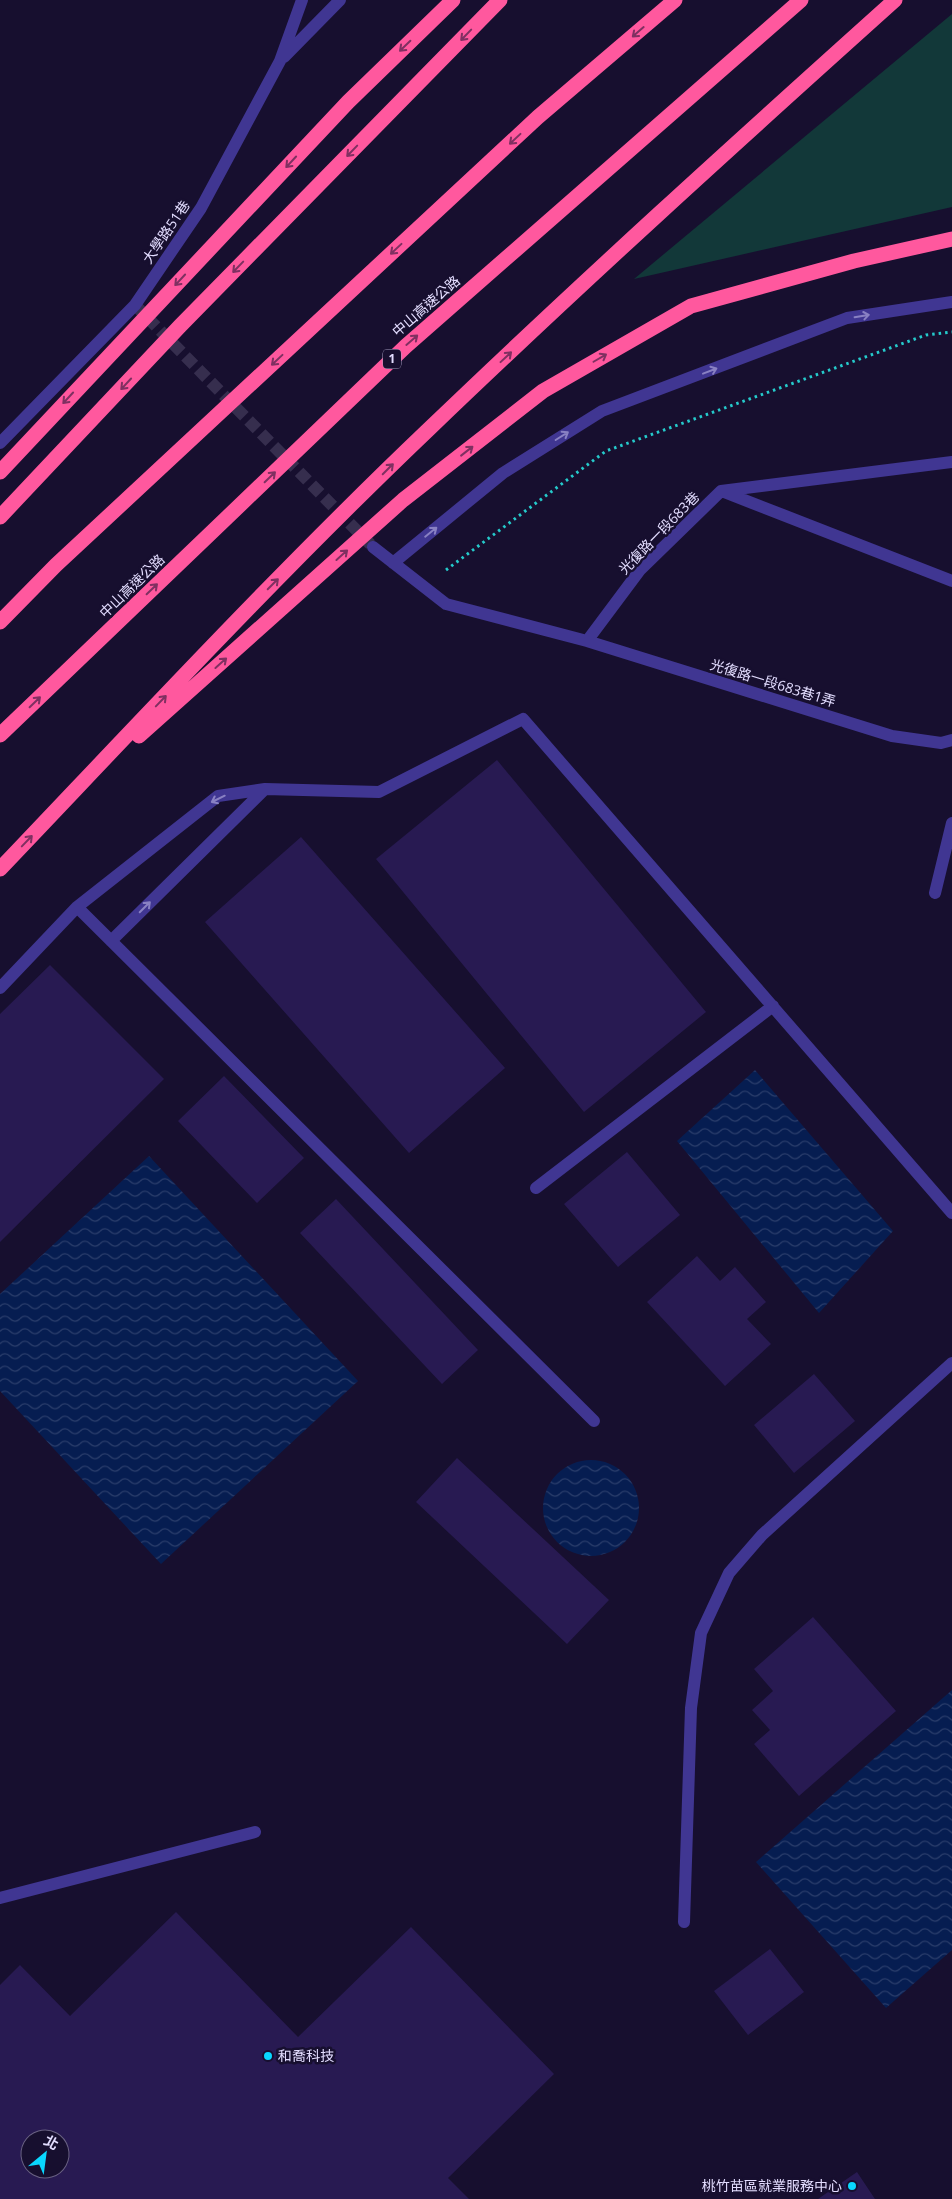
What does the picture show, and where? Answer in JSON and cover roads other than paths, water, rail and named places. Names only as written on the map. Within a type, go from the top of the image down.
[{"type":"highway","points":[[0,472],[348,102],[453,0]]},
{"type":"highway","points":[[0,517],[180,326],[500,0]]},
{"type":"highway","points":[[0,622],[56,565],[531,124],[675,0]]},
{"type":"highway","name":"中山高速公路","points":[[0,735],[406,346],[801,0]]},
{"type":"highway","points":[[0,869],[249,608],[428,430],[698,178],[896,0]]},
{"type":"highway","points":[[54,812],[403,500],[543,391],[691,306],[854,261],[952,239]]},
{"type":"street","name":"大學路51巷","points":[[0,443],[135,305],[201,208],[280,61],[302,0]]},
{"type":"street","points":[[280,61],[340,0]]},
{"type":"street","points":[[393,563],[502,473],[602,411],[847,318],[952,302]]},
{"type":"street","name":"光復路一段683巷","points":[[587,641],[640,570],[721,491],[952,462]]},
{"type":"street","points":[[721,491],[952,581]]},
{"type":"street","points":[[373,547],[446,604],[587,641]]},
{"type":"street","name":"光復路一段683巷1弄","points":[[587,641],[892,736],[941,743],[952,740]]},
{"type":"street","points":[[0,988],[77,908],[218,796],[265,789],[379,792],[523,719],[952,1213]]},
{"type":"street","points":[[111,941],[265,789]]},
{"type":"street","points":[[935,893],[952,823]]},
{"type":"street","points":[[77,908],[594,1421]]},
{"type":"street","points":[[536,1188],[773,1006]]},
{"type":"street","points":[[684,1922],[691,1708],[701,1633],[729,1572],[762,1535],[952,1362]]},
{"type":"street","points":[[0,1898],[255,1832]]},
{"type":"water","points":[[755,1070],[893,1231],[819,1313],[677,1141]]},
{"type":"water","points":[[149,1156],[358,1381],[161,1564],[0,1391],[0,1294]]},
{"type":"water","points":[[591,1460],[609,1464],[625,1474],[635,1490],[639,1508],[635,1526],[625,1542],[609,1552],[591,1556],[573,1552],[557,1542],[547,1526],[543,1508],[547,1490],[557,1474],[573,1464]]},
{"type":"water","points":[[952,1690],[952,1950],[886,2008],[756,1862]]},
{"type":"tunnel","points":[[135,305],[373,547]]},
{"type":"place","name":"和喬科技","points":[[268,2056]]},
{"type":"place","name":"桃竹苗區就業服務中心","points":[[852,2186]]}]
